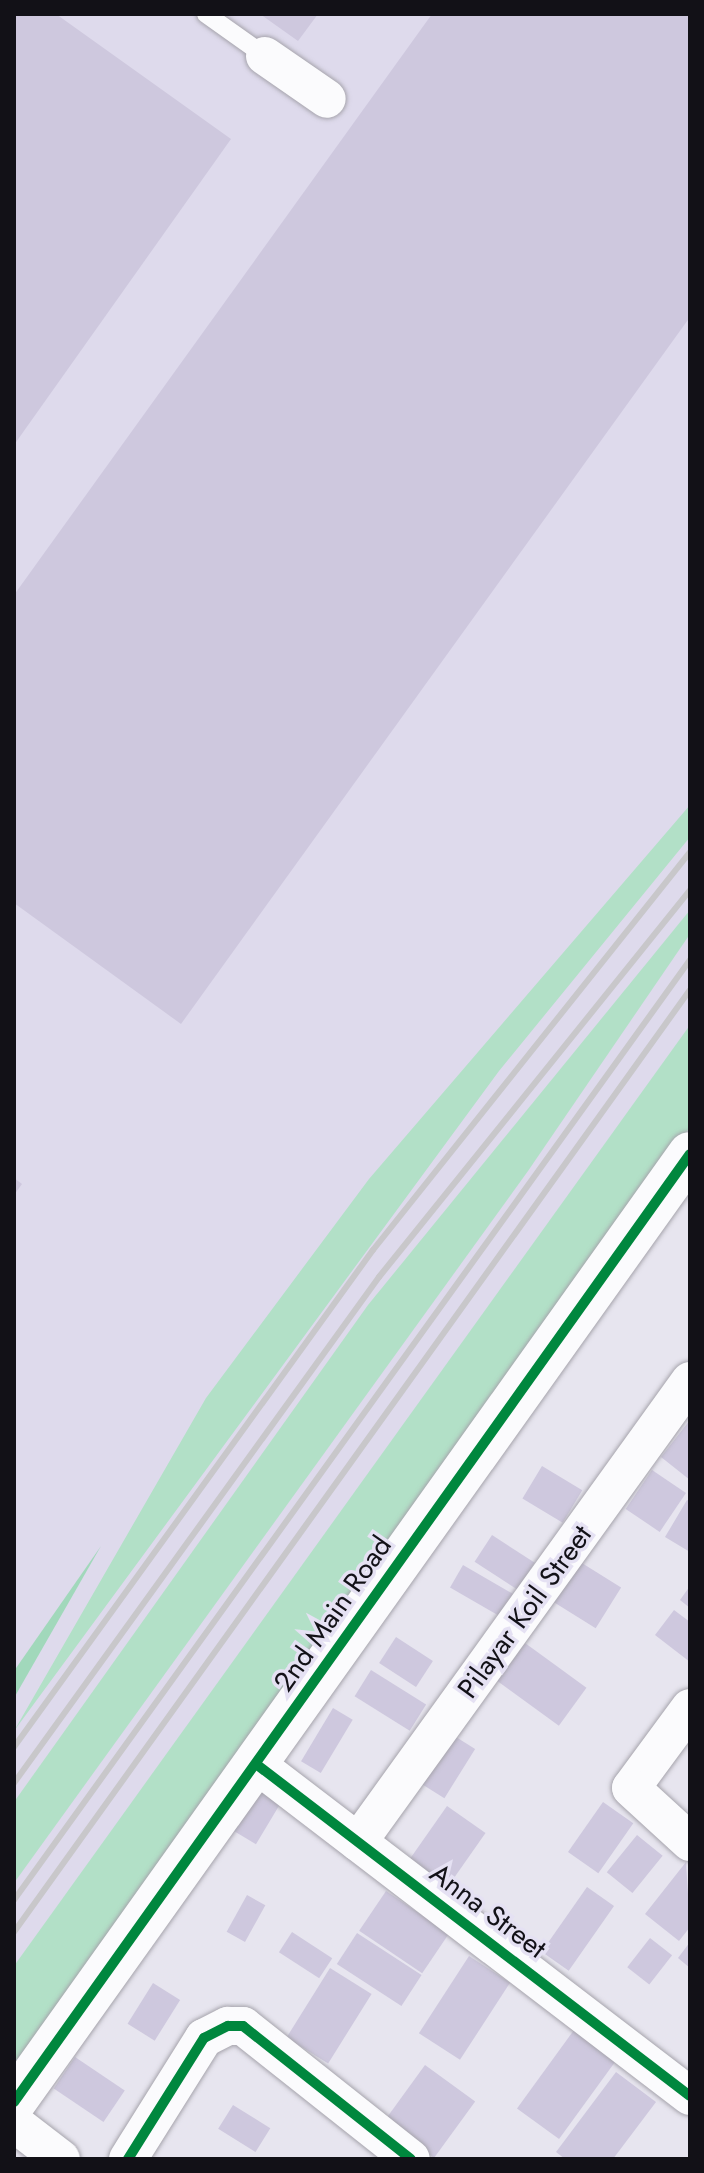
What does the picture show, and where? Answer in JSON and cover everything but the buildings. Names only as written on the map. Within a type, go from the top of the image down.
[{"type":"street","points":[[265,56],[327,99]]},
{"type":"street","name":"2nd Main Road","points":[[14,2102],[690,1154]]},
{"type":"street","name":"Pilayar Koil Street","points":[[358,1842],[690,1381]]},
{"type":"street","points":[[690,1708],[631,1788],[690,1842]]},
{"type":"street","name":"Anna Street","points":[[256,1764],[690,2096]]},
{"type":"street","points":[[128,2159],[204,2038],[228,2026],[243,2026],[411,2159]]},
{"type":"street","points":[[14,2123],[61,2159]]},
{"type":"lane","points":[[206,14],[265,56]]},
{"type":"shaded area","points":[[14,14],[690,14],[690,1091],[14,2043]]},
{"type":"green space","points":[[690,805],[690,837],[499,1071],[14,1731],[206,1398],[369,1179]]},
{"type":"green space","points":[[690,910],[690,934],[528,1171],[14,1883],[14,1802],[368,1305]]},
{"type":"green space","points":[[690,1025],[690,1127],[14,2088],[14,1966]]},
{"type":"green space","points":[[101,1546],[14,1698],[14,1671]]},
{"type":"railway","points":[[14,1747],[373,1250],[690,852]]},
{"type":"railway","points":[[14,1783],[379,1277],[690,890]]},
{"type":"railway","points":[[14,1900],[690,960]]},
{"type":"railway","points":[[14,1932],[690,990]]},
{"type":"cycle path","points":[[14,2102],[690,1154]]},
{"type":"cycle path","points":[[256,1764],[690,2096]]},
{"type":"cycle path","points":[[128,2159],[204,2038],[228,2026],[243,2026],[411,2159]]}]
